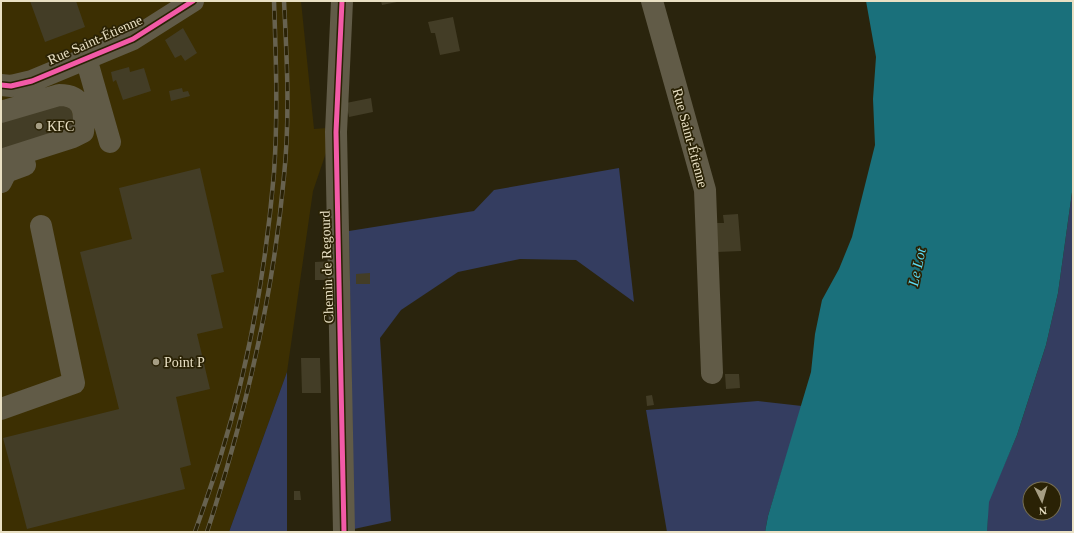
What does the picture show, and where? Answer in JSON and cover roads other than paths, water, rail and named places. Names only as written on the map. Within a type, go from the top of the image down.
[{"type":"street","name":"Rue Saint-Étienne","points":[[1,85],[11,86],[32,81],[133,39],[193,1]]},
{"type":"street","name":"Chemin de Regourd","points":[[342,1],[336,132],[344,532]]},
{"type":"street","name":"Rue Saint-Étienne","points":[[652,1],[705,190],[712,373]]},
{"type":"street","points":[[86,58],[110,142]]},
{"type":"street","points":[[1,112],[59,95],[69,95],[78,100],[83,110],[85,120],[83,132],[73,137],[1,160]]},
{"type":"street","points":[[1,182],[6,172],[25,165]]},
{"type":"street","points":[[1,409],[74,382],[41,226]]},
{"type":"water","name":"Le Lot","points":[[866,1],[1073,1],[1073,185],[1058,293],[1046,345],[1017,435],[989,502],[987,532],[765,532],[768,516],[811,372],[815,334],[822,300],[839,269],[852,237],[875,145],[873,99],[876,57]]},
{"type":"railway","points":[[195,532],[218,465],[231,421],[248,351],[261,280],[271,208],[275,152],[276,87],[274,1]]},
{"type":"railway","points":[[207,532],[234,445],[245,401],[256,356],[273,267],[284,176],[287,132],[287,67],[284,1]]},
{"type":"place","name":"KFC","points":[[39,126]]},
{"type":"place","name":"Point P","points":[[156,362]]}]
